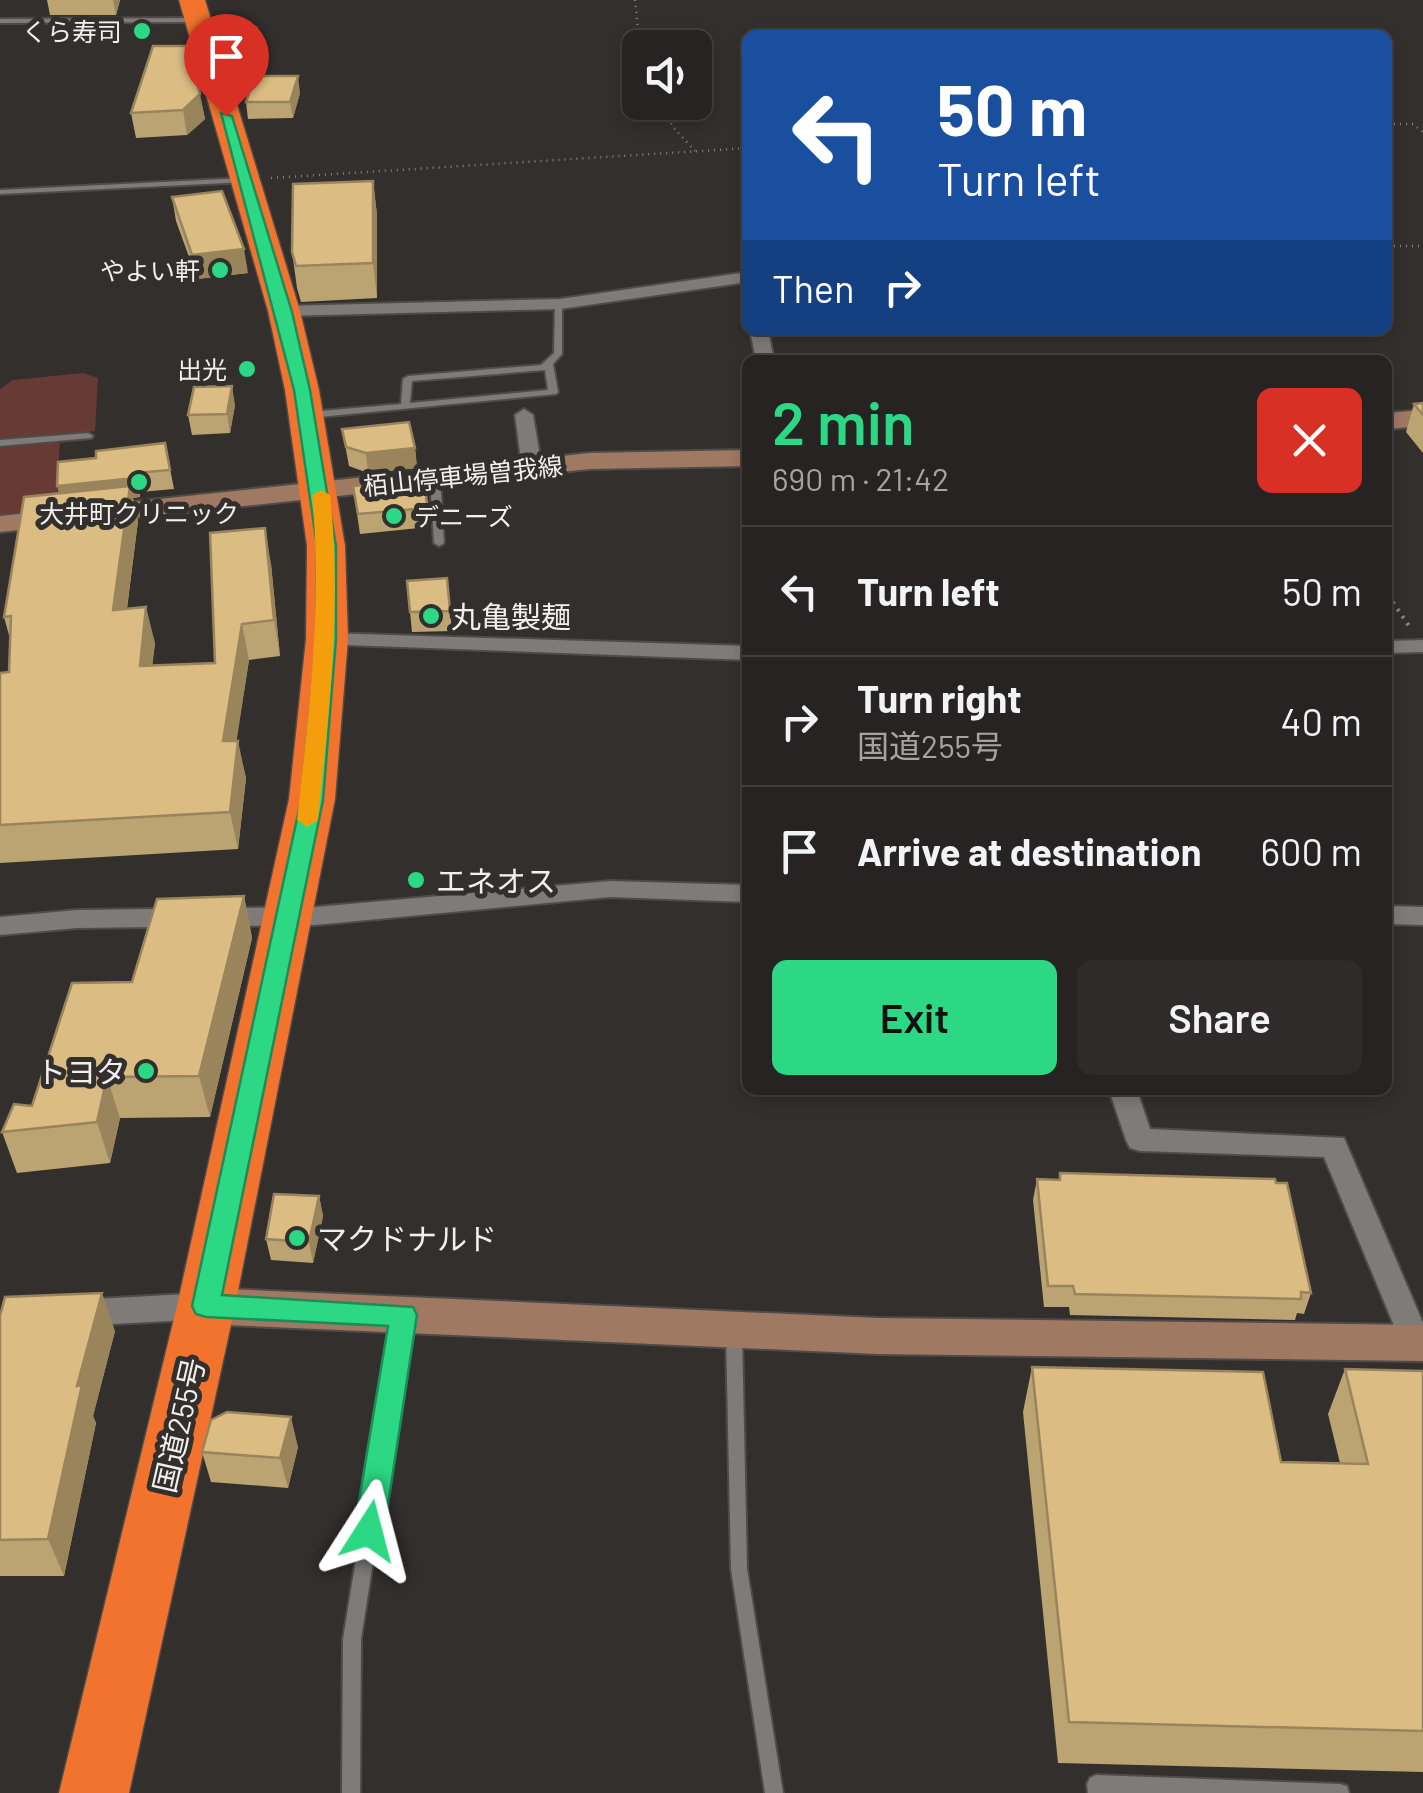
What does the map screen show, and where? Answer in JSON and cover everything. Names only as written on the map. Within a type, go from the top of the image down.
[{"type":"highway","name":"国道255号","points":[[94,1793],[206,1306],[312,800],[326,639],[326,546],[306,415],[284,312],[195,10]]},
{"type":"main road","points":[[1392,421],[1423,418]]},
{"type":"main road","name":"栢山停車場曽我線","points":[[0,524],[626,458],[742,458]]},
{"type":"main road","points":[[206,1306],[878,1336],[1420,1343]]},
{"type":"street","points":[[284,312],[558,304],[742,278]]},
{"type":"street","points":[[524,415],[532,468]]},
{"type":"street","points":[[326,639],[742,653]]},
{"type":"street","points":[[1392,647],[1422,646]]},
{"type":"street","points":[[0,926],[78,919],[288,917],[610,890],[742,894]]},
{"type":"street","points":[[1392,915],[1423,916]]},
{"type":"street","points":[[1126,1095],[1140,1140],[1334,1146],[1420,1343]]},
{"type":"street","points":[[38,1315],[206,1306]]},
{"type":"lane","points":[[0,21],[195,10]]},
{"type":"lane","points":[[0,192],[244,180]]},
{"type":"lane","points":[[405,406],[408,379],[546,365],[558,354],[558,304]]},
{"type":"lane","points":[[306,415],[554,392],[546,365]]},
{"type":"lane","points":[[0,444],[88,436]]},
{"type":"lane","points":[[435,478],[439,542]]},
{"type":"lane","points":[[351,1793],[352,1639],[404,1315]]},
{"type":"lane","points":[[734,1330],[740,1569],[774,1793]]},
{"type":"lane","points":[[1096,1793],[1096,1784],[1340,1793]]},
{"type":"path","points":[[634,0],[638,30]]},
{"type":"path","points":[[669,120],[695,151]]},
{"type":"path","points":[[1392,124],[1423,123]]},
{"type":"path","points":[[1413,124],[1423,132]]},
{"type":"path","points":[[244,180],[742,148]]},
{"type":"path","points":[[1392,246],[1423,246]]},
{"type":"path","points":[[1392,601],[1422,646]]},
{"type":"shaded area","points":[[83,373],[98,378],[95,431],[0,441],[0,389],[13,380]]},
{"type":"shaded area","points":[[60,441],[56,513],[0,519],[0,447]]},
{"type":"building","points":[[256,28],[231,65],[221,32]]},
{"type":"building","points":[[153,46],[188,46],[200,94],[183,110],[131,113]]},
{"type":"building","points":[[255,76],[298,76],[290,102],[246,102]]},
{"type":"building","points":[[373,181],[373,263],[296,266],[292,252],[293,184]]},
{"type":"building","points":[[222,191],[244,249],[192,255],[172,197]]},
{"type":"building","points":[[232,386],[227,414],[188,415],[194,387]]},
{"type":"building","points":[[409,422],[415,448],[366,453],[346,447],[342,429]]},
{"type":"building","points":[[165,443],[170,470],[136,473],[135,478],[57,486],[58,462],[96,458],[96,451]]},
{"type":"building","points":[[425,480],[427,508],[358,514],[353,486]]},
{"type":"building","points":[[130,486],[113,610],[146,607],[140,666],[215,663],[210,533],[265,528],[274,620],[242,624],[223,741],[238,741],[230,812],[0,825],[0,673],[9,672],[11,616],[4,617],[24,497]]},
{"type":"building","points":[[447,578],[450,611],[410,612],[407,581]]},
{"type":"building","points":[[244,896],[199,1076],[107,1077],[97,1122],[2,1132],[14,1104],[32,1106],[72,983],[132,982],[157,899]]},
{"type":"building","points":[[1060,1173],[1275,1179],[1276,1183],[1287,1183],[1311,1293],[1301,1292],[1301,1299],[1075,1294],[1073,1286],[1048,1286],[1037,1179],[1060,1180]]},
{"type":"building","points":[[274,1194],[319,1196],[309,1242],[266,1239]]},
{"type":"building","points":[[102,1293],[77,1386],[82,1385],[48,1539],[0,1540],[0,1316],[5,1297]]},
{"type":"building","points":[[1032,1367],[1263,1372],[1281,1462],[1368,1464],[1345,1369],[1423,1371],[1423,1731],[1069,1722]]},
{"type":"building","points":[[227,1412],[291,1417],[280,1458],[202,1452],[211,1420]]},
{"type":"slow traffic","points":[[307,820],[326,639],[326,546],[321,495]]},
{"type":"place","name":"くら寿司","points":[[142,31]]},
{"type":"place","name":"やよい軒","points":[[220,270]]},
{"type":"place","name":"出光","points":[[247,369]]},
{"type":"place","name":"大井町クリニック","points":[[139,482]]},
{"type":"place","name":"デニーズ","points":[[394,516]]},
{"type":"place","name":"丸亀製麺","points":[[431,616]]},
{"type":"place","name":"エネオス","points":[[416,880]]},
{"type":"place","name":"トヨタ","points":[[146,1071]]},
{"type":"place","name":"マクドナルド","points":[[297,1238]]},
{"type":"route","points":[[226,116],[284,312],[302,390],[326,546],[326,639],[312,800],[206,1306],[404,1315],[369,1531]]}]
